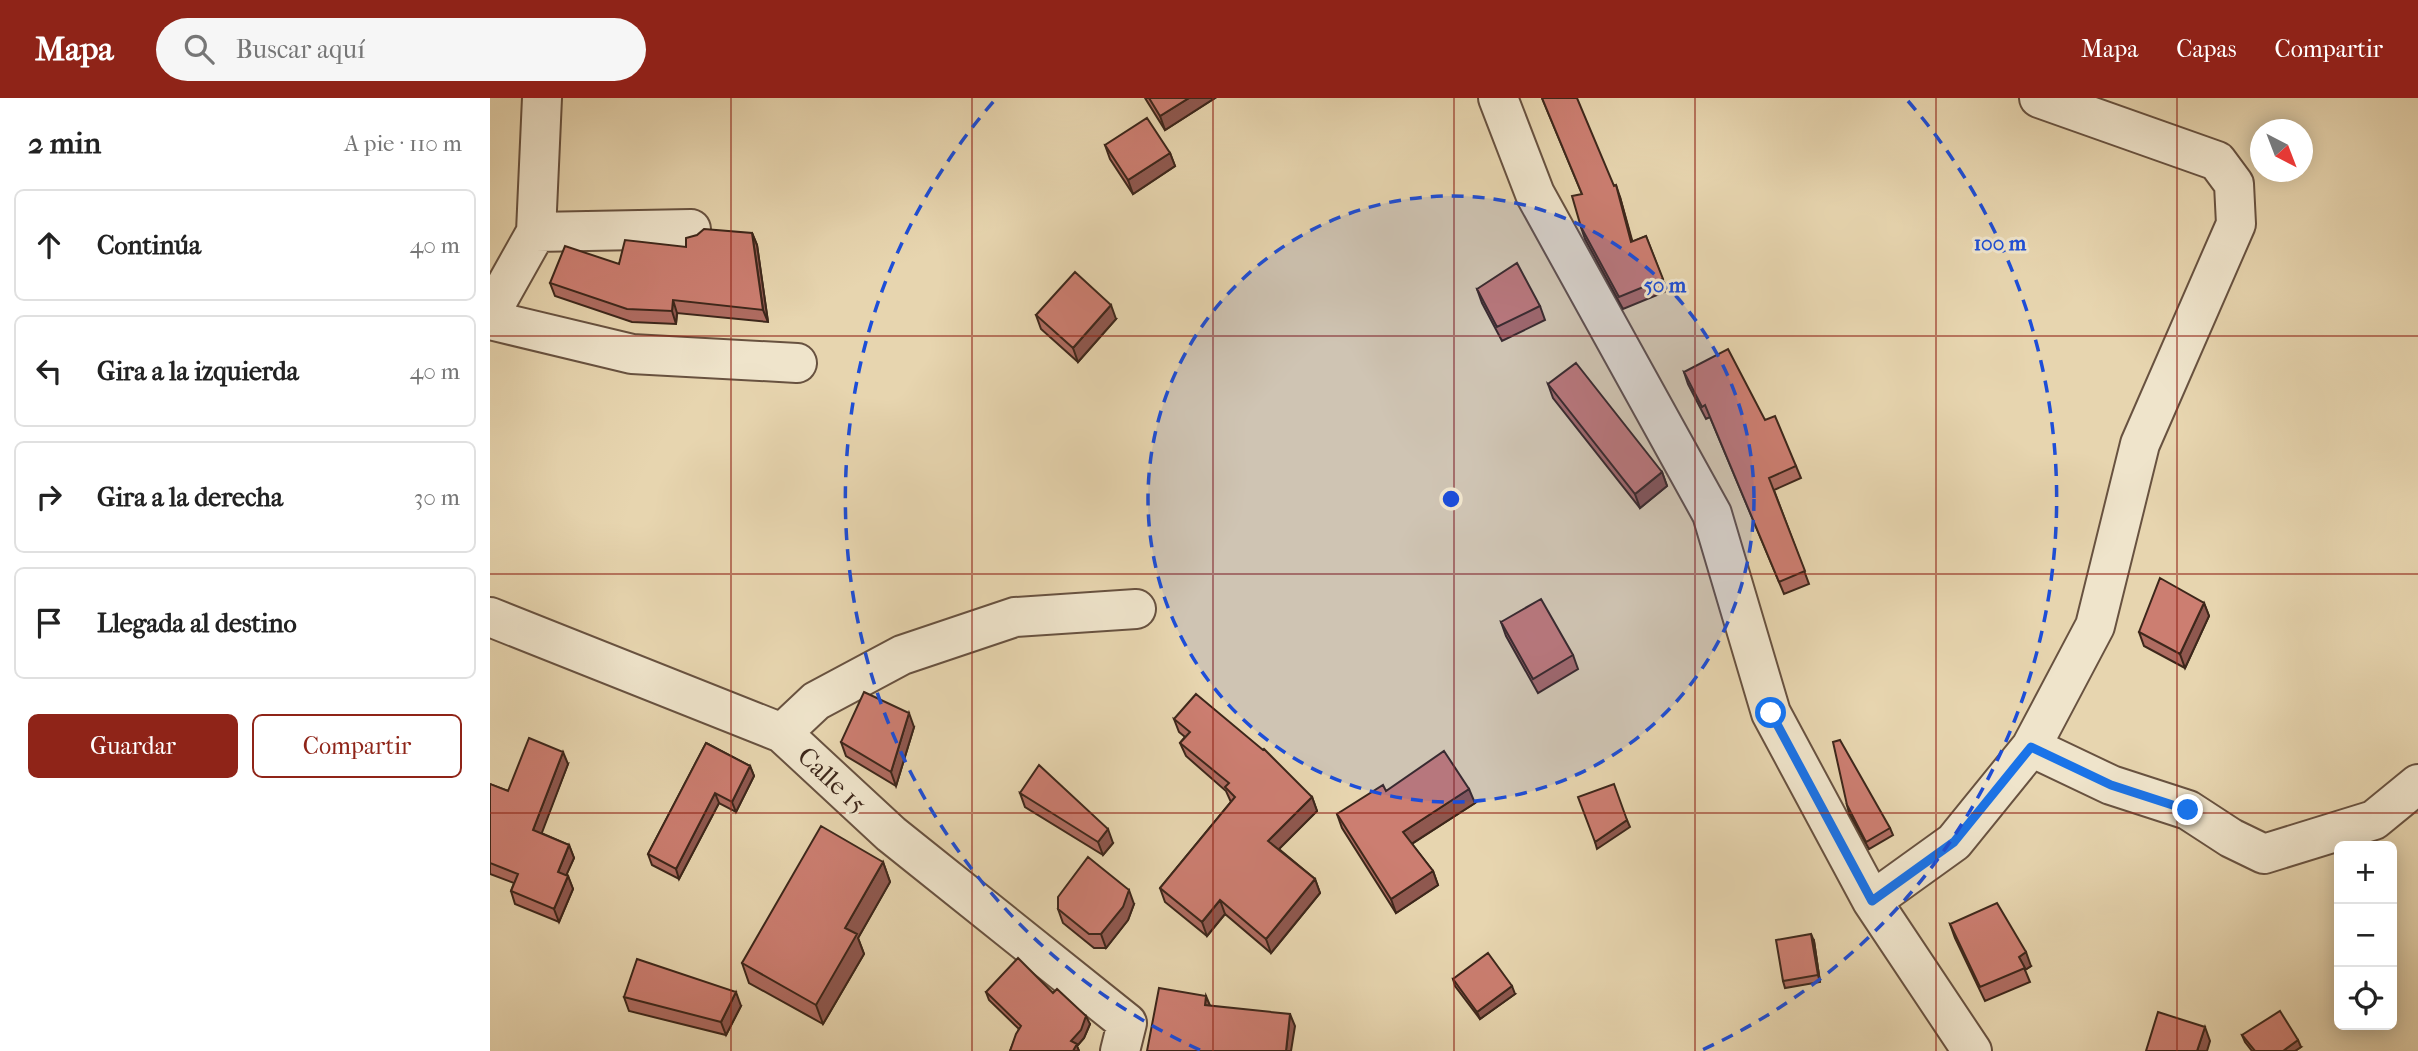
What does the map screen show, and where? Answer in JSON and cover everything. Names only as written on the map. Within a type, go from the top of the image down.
[{"type":"street","points":[[490,314],[536,232],[542,98]]},
{"type":"street","points":[[1499,98],[1535,194],[1712,514],[1771,713],[1872,901],[1972,1051]]},
{"type":"street","points":[[1872,901],[1954,842],[2031,747],[2095,626],[2140,444],[2236,224],[2234,184],[2217,161],[2039,98]]},
{"type":"street","points":[[536,232],[691,229]]},
{"type":"street","points":[[490,320],[632,354],[797,363]]},
{"type":"street","points":[[782,733],[817,701],[902,655],[1016,617],[1136,609]]},
{"type":"street","name":"Calle 15","points":[[490,617],[782,733],[891,834],[1124,1037]]},
{"type":"street","points":[[2031,747],[2111,785],[2188,810],[2231,838],[2264,854],[2374,820],[2418,784]]},
{"type":"building","points":[[1149,98],[1189,98],[1160,116]]},
{"type":"building","points":[[1542,98],[1577,98],[1614,186],[1616,185],[1631,242],[1646,236],[1663,279],[1619,297],[1581,227],[1572,196],[1582,194]]},
{"type":"building","points":[[1147,118],[1170,153],[1128,180],[1105,145]]},
{"type":"building","points":[[704,229],[752,233],[763,310],[673,300],[672,311],[627,309],[550,283],[565,246],[619,264],[625,240],[686,247],[686,238],[697,235]]},
{"type":"building","points":[[1517,263],[1540,306],[1497,327],[1477,289]]},
{"type":"building","points":[[1075,272],[1111,305],[1073,348],[1036,315]]},
{"type":"building","points":[[1728,349],[1765,420],[1775,416],[1796,466],[1769,478],[1805,571],[1779,582],[1705,405],[1702,407],[1684,372]]},
{"type":"building","points":[[1576,363],[1662,472],[1635,494],[1548,384]]},
{"type":"building","points":[[2160,578],[2204,603],[2180,654],[2139,632]]},
{"type":"building","points":[[1541,599],[1573,655],[1533,679],[1501,622]]},
{"type":"building","points":[[864,692],[909,713],[891,772],[841,742]]},
{"type":"building","points":[[1196,694],[1264,749],[1312,797],[1268,841],[1315,879],[1266,939],[1220,900],[1202,922],[1160,888],[1235,797],[1225,787],[1229,783],[1180,743],[1190,732],[1174,719]]},
{"type":"building","points":[[529,738],[563,752],[533,830],[569,845],[558,872],[568,876],[554,909],[511,891],[518,874],[490,863],[490,784],[508,791]]},
{"type":"building","points":[[1840,740],[1890,828],[1866,842],[1847,805],[1833,742]]},
{"type":"building","points":[[706,743],[750,766],[732,802],[715,793],[676,869],[648,854]]},
{"type":"building","points":[[1444,751],[1469,789],[1403,832],[1433,871],[1391,899],[1337,814],[1383,785],[1386,791]]},
{"type":"building","points":[[1039,765],[1108,829],[1098,842],[1020,793]]},
{"type":"building","points":[[1614,784],[1627,820],[1595,842],[1578,797]]},
{"type":"building","points":[[821,826],[883,862],[845,928],[857,934],[816,1005],[742,963]]},
{"type":"building","points":[[1088,857],[1129,890],[1123,907],[1101,934],[1089,934],[1058,909],[1058,897]]},
{"type":"building","points":[[1997,903],[2026,952],[2019,957],[2025,968],[1980,987],[1950,924]]},
{"type":"building","points":[[1811,934],[1818,975],[1783,981],[1776,940]]},
{"type":"building","points":[[1488,953],[1512,986],[1477,1012],[1453,979]]},
{"type":"building","points":[[1018,958],[1053,993],[1057,989],[1086,1016],[1081,1030],[1071,1041],[1077,1044],[1073,1051],[1010,1051],[1021,1026],[986,992]]},
{"type":"building","points":[[637,959],[736,992],[721,1022],[624,997]]},
{"type":"building","points":[[1159,988],[1206,996],[1205,1005],[1290,1014],[1286,1051],[1147,1051]]},
{"type":"building","points":[[2280,1011],[2298,1040],[2283,1051],[2255,1051],[2242,1035]]},
{"type":"building","points":[[2158,1012],[2205,1027],[2197,1051],[2146,1051]]},
{"type":"route","points":[[1771,713],[1872,901],[1954,842],[2031,747],[2111,785],[2188,810]]}]
